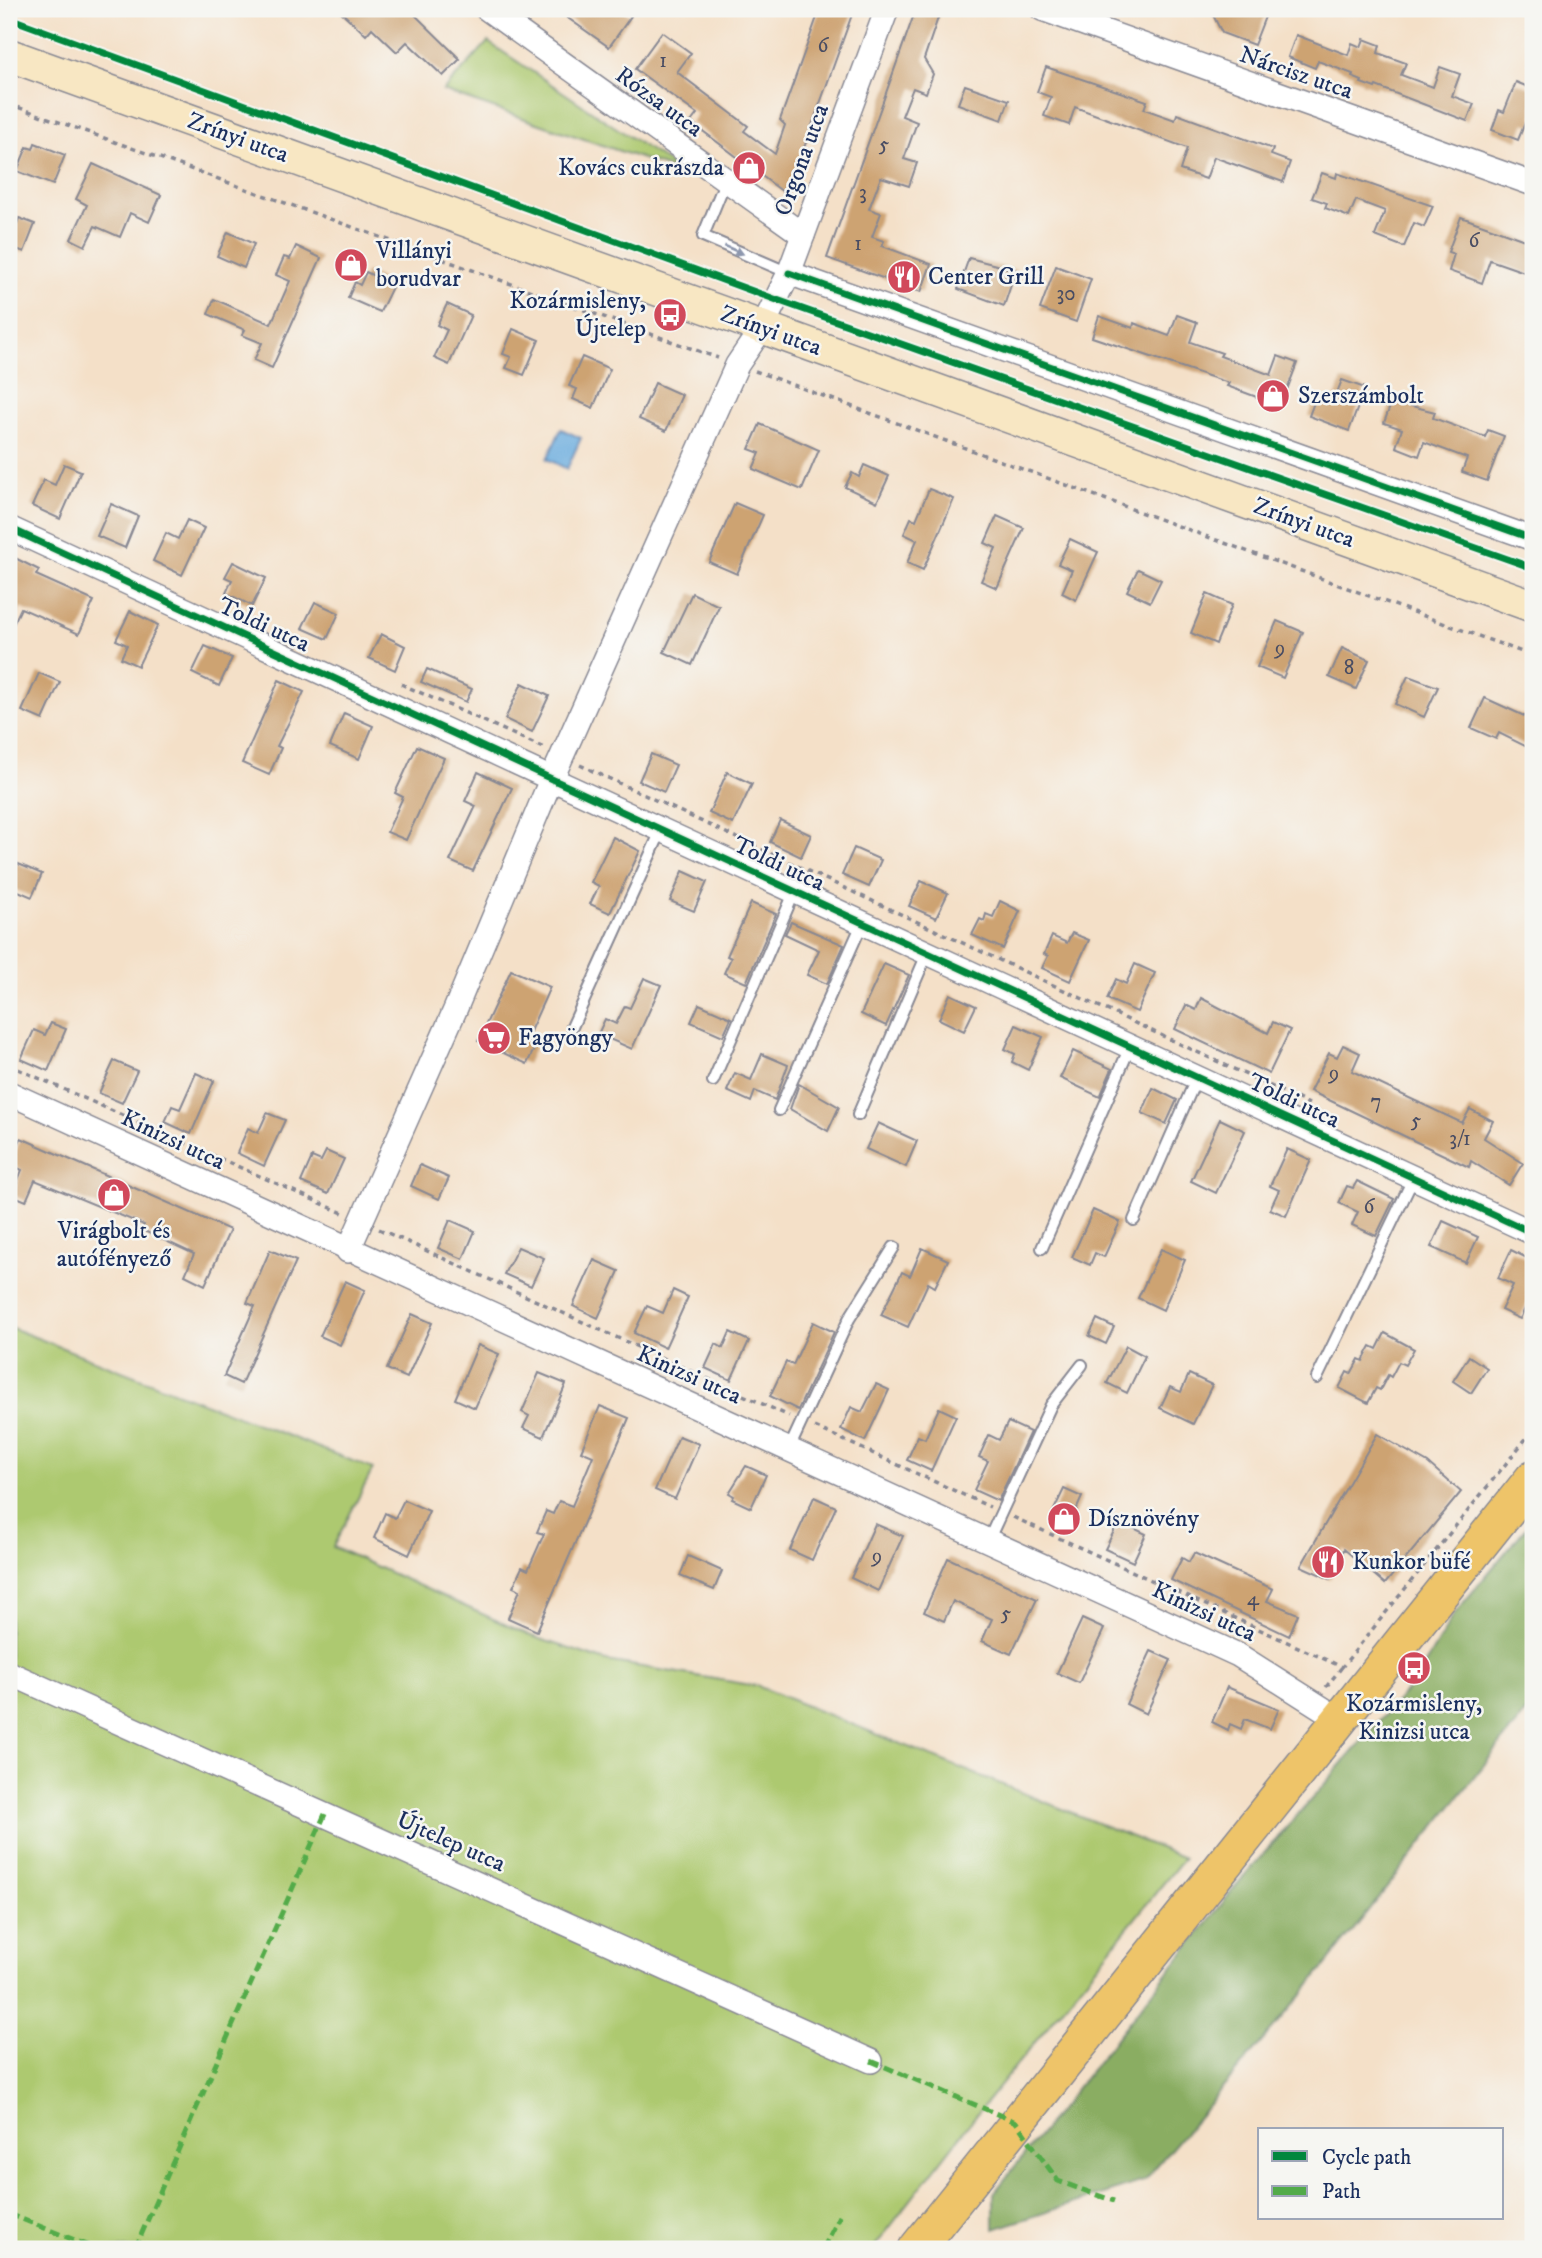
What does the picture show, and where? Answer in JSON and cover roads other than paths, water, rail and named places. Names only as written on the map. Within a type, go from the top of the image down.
[{"type":"main road","name":"Zrínyi utca","points":[[9,55],[1533,606]]},
{"type":"main road","points":[[916,2249],[1327,1710],[1533,1478]]},
{"type":"street","name":"Rózsa utca","points":[[487,9],[725,182],[803,235]]},
{"type":"street","name":"Orgona utca","points":[[348,1251],[562,756],[737,365],[762,328],[789,273],[887,9]]},
{"type":"street","name":"Nárcisz utca","points":[[1042,9],[1533,184]]},
{"type":"street","points":[[789,273],[1533,539]]},
{"type":"street","name":"Toldi utca","points":[[9,528],[1533,1233]]},
{"type":"street","name":"Kinizsi utca","points":[[9,1093],[348,1251],[1238,1655],[1327,1710]]},
{"type":"street","name":"Újtelep utca","points":[[9,1673],[871,2061]]},
{"type":"lane","points":[[725,182],[703,236],[789,273]]},
{"type":"lane","points":[[572,1027],[661,831]]},
{"type":"lane","points":[[713,1081],[794,893]]},
{"type":"lane","points":[[779,1110],[862,924]]},
{"type":"lane","points":[[858,1115],[927,954]]},
{"type":"lane","points":[[1042,1248],[1130,1047]]},
{"type":"lane","points":[[1134,1220],[1197,1077]]},
{"type":"lane","points":[[1317,1378],[1414,1177]]},
{"type":"lane","points":[[789,1449],[849,1319],[894,1247]]},
{"type":"lane","points":[[988,1541],[1051,1405],[1082,1365]]},
{"type":"water","points":[[561,429],[581,438],[567,469],[547,459]]},
{"type":"place","name":"Kovács cukrászda","points":[[749,168]]},
{"type":"place","name":"Villányi borudvar","points":[[351,265]]},
{"type":"place","name":"Center Grill","points":[[904,277]]},
{"type":"place","name":"Kozármisleny, Újtelep","points":[[670,315]]},
{"type":"place","name":"Szerszámbolt","points":[[1273,396]]},
{"type":"place","name":"Fagyöngy","points":[[494,1038]]},
{"type":"place","name":"Virágbolt és autófényező","points":[[114,1195]]},
{"type":"place","name":"Dísznövény","points":[[1064,1519]]},
{"type":"place","name":"Kunkor büfé","points":[[1328,1562]]},
{"type":"place","name":"Kozármisleny, Kinizsi utca","points":[[1414,1668]]}]
